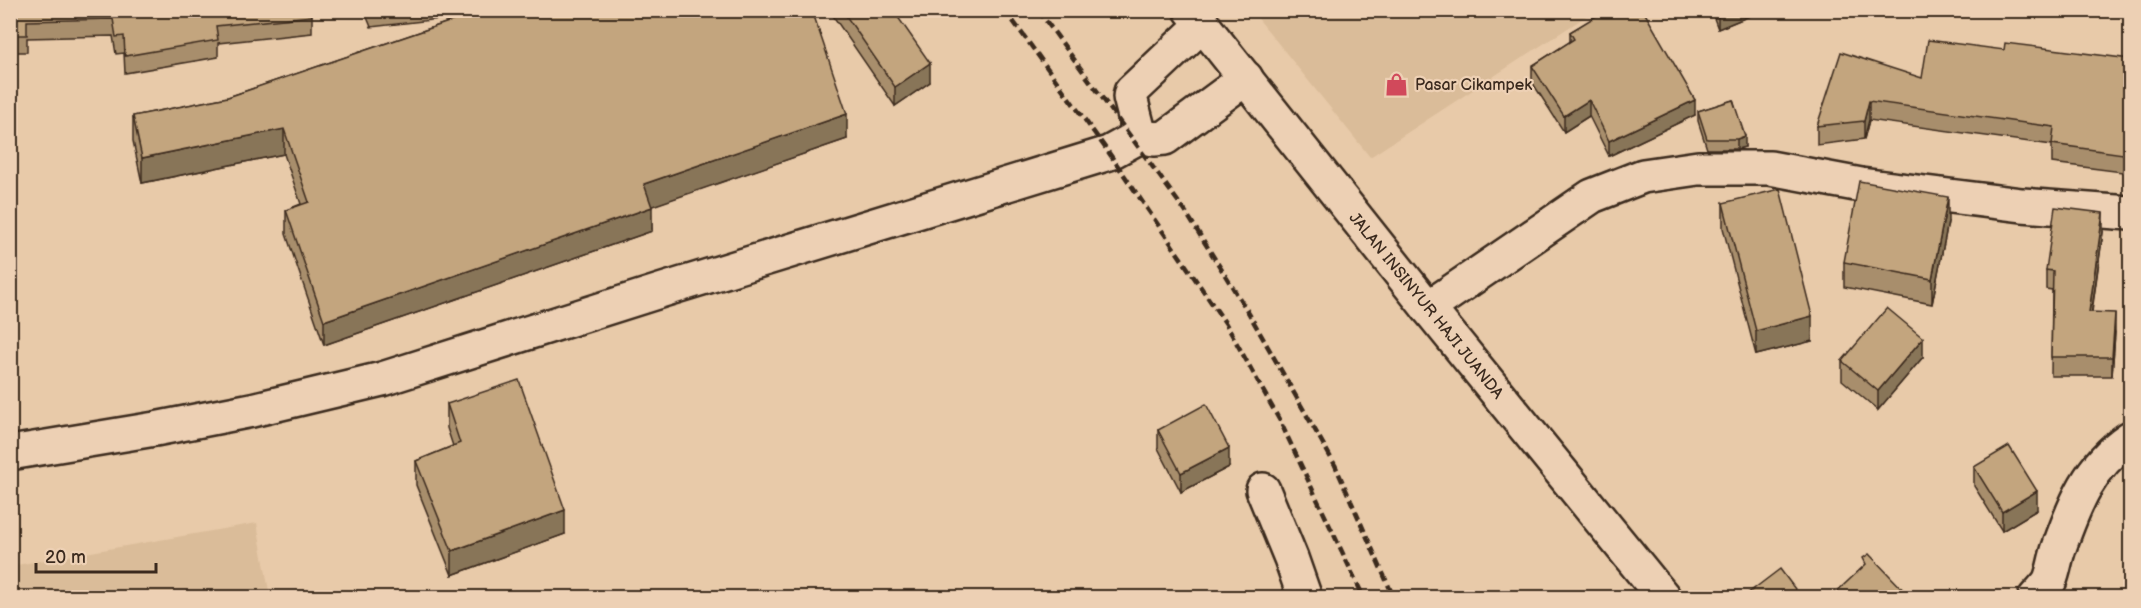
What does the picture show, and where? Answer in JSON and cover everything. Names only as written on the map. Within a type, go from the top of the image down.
[{"type":"main road","name":"JALAN INSINYUR HAJI JUANDA","points":[[1197,17],[1428,308],[1664,597]]},
{"type":"main road","points":[[1140,136],[1130,97],[1131,92],[1197,17]]},
{"type":"main road","points":[[10,453],[155,429],[382,379],[1109,153],[1140,136],[1154,139],[1165,138],[1246,78]]},
{"type":"main road","points":[[1428,308],[1592,196],[1643,176],[1698,168],[1770,168],[1861,185],[2022,205],[2130,213]]},
{"type":"main road","points":[[2035,597],[2049,582],[2058,550],[2077,502],[2090,477],[2112,451],[2130,438]]},
{"type":"main road","points":[[1263,490],[1305,597]]},
{"type":"shaded area","name":"Pasar Cikampek","points":[[1252,11],[1594,11],[1370,157]]},
{"type":"shaded area","points":[[257,523],[270,597],[11,597],[11,566]]},
{"type":"building","points":[[10,10],[311,10],[312,16],[216,26],[218,40],[125,56],[124,36],[116,37],[113,19],[27,21],[27,35],[10,35]]},
{"type":"building","points":[[484,10],[812,10],[847,114],[644,184],[652,207],[324,321],[286,210],[309,202],[284,129],[142,158],[133,116],[228,97]]},
{"type":"building","points":[[842,10],[893,10],[930,63],[895,87]]},
{"type":"building","points":[[1606,10],[1643,10],[1695,100],[1609,141],[1589,100],[1564,116],[1532,66],[1574,39],[1570,32]]},
{"type":"building","points":[[1928,40],[2004,50],[2005,43],[2130,59],[2130,155],[2052,144],[2054,127],[1869,101],[1864,121],[1817,126],[1841,52],[1922,78]]},
{"type":"building","points":[[1733,100],[1745,136],[1737,139],[1707,139],[1698,111]]},
{"type":"building","points":[[1859,181],[1948,197],[1932,279],[1844,262]]},
{"type":"building","points":[[1780,189],[1812,316],[1756,331],[1723,203]]},
{"type":"building","points":[[2055,207],[2103,213],[2089,312],[2115,313],[2112,357],[2051,357],[2053,271],[2046,270]]},
{"type":"building","points":[[1887,308],[1923,338],[1878,391],[1842,361]]},
{"type":"building","points":[[519,380],[565,510],[452,551],[416,461],[460,443],[447,404]]},
{"type":"building","points":[[1206,404],[1229,448],[1181,473],[1158,430]]},
{"type":"building","points":[[2009,446],[2037,491],[2002,512],[1974,467]]},
{"type":"building","points":[[1869,554],[1910,597],[1831,597],[1866,564],[1863,558]]},
{"type":"building","points":[[1780,569],[1801,597],[1750,597],[1747,594]]},
{"type":"railway","points":[[1005,10],[1109,153],[1226,324],[1280,421],[1364,598]]},
{"type":"railway","points":[[1038,10],[1185,211],[1248,312],[1335,465],[1394,598]]},
{"type":"place","name":"Pasar Cikampek","points":[[1397,84]]}]
